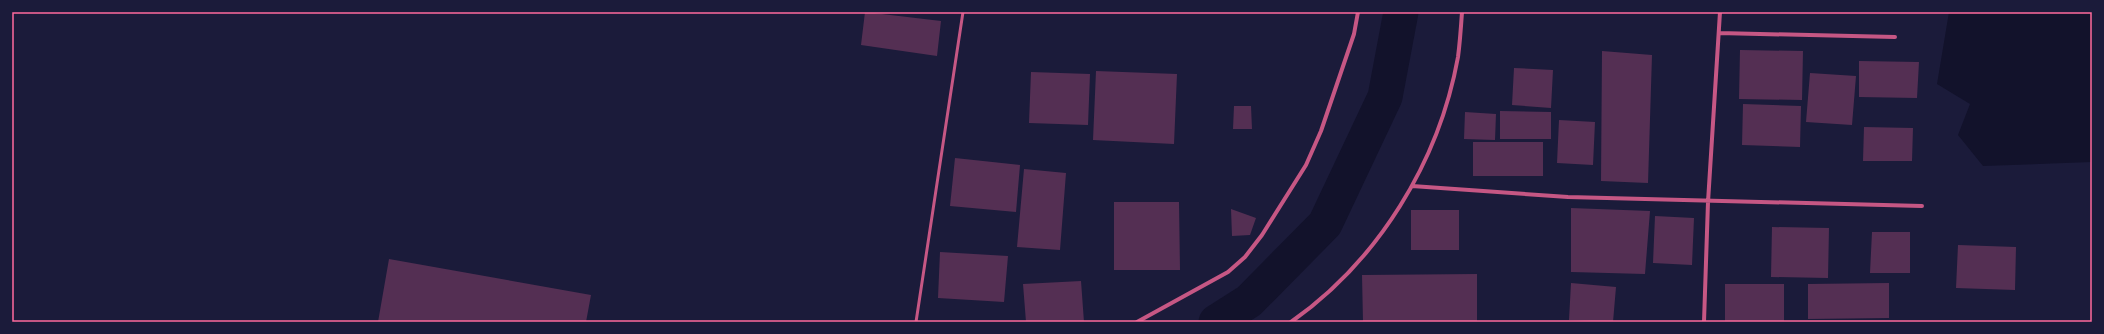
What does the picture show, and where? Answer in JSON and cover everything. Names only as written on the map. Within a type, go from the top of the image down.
[{"type":"street","points":[[1137,322],[1228,272],[1245,257],[1262,235],[1309,158],[1352,42],[1358,12]]},
{"type":"street","points":[[1291,322],[1344,277],[1380,237],[1425,164],[1445,105],[1458,57],[1462,12]]},
{"type":"street","points":[[1704,322],[1708,202],[1720,12]]},
{"type":"street","points":[[1719,33],[1895,37]]},
{"type":"street","points":[[1412,186],[1568,197],[1708,202],[1922,206]]},
{"type":"lane","points":[[916,322],[964,12]]},
{"type":"shaded area","points":[[1949,12],[2092,12],[2092,162],[1983,166],[1958,135],[1970,104],[1937,84]]},
{"type":"building","points":[[865,12],[941,21],[937,56],[861,45]]},
{"type":"building","points":[[1740,50],[1803,51],[1802,100],[1739,99]]},
{"type":"building","points":[[1602,51],[1652,55],[1648,183],[1601,181]]},
{"type":"building","points":[[1859,61],[1919,62],[1917,98],[1859,97]]},
{"type":"building","points":[[1514,68],[1553,70],[1551,108],[1512,105]]},
{"type":"building","points":[[1096,71],[1177,74],[1174,144],[1093,140]]},
{"type":"building","points":[[1031,72],[1090,74],[1088,125],[1029,123]]},
{"type":"building","points":[[1810,73],[1856,76],[1852,125],[1806,122]]},
{"type":"building","points":[[1743,104],[1801,106],[1800,147],[1742,145]]},
{"type":"building","points":[[1234,106],[1251,106],[1252,129],[1233,129]]},
{"type":"building","points":[[1500,111],[1551,112],[1551,139],[1500,139]]},
{"type":"building","points":[[1465,112],[1496,114],[1495,140],[1464,139]]},
{"type":"building","points":[[1559,120],[1595,122],[1593,165],[1557,163]]},
{"type":"building","points":[[1864,127],[1913,128],[1912,161],[1863,161]]},
{"type":"building","points":[[1473,142],[1543,142],[1543,176],[1473,176]]},
{"type":"building","points":[[955,158],[1020,165],[1016,212],[950,206]]},
{"type":"building","points":[[1024,169],[1066,173],[1060,250],[1017,247]]},
{"type":"building","points":[[1114,202],[1179,202],[1180,270],[1114,270]]},
{"type":"building","points":[[1571,208],[1650,211],[1645,274],[1571,272]]},
{"type":"building","points":[[1231,209],[1256,218],[1250,235],[1232,236]]},
{"type":"building","points":[[1411,210],[1459,210],[1459,250],[1411,250]]},
{"type":"building","points":[[1655,216],[1694,218],[1692,265],[1653,263]]},
{"type":"building","points":[[1772,227],[1829,228],[1828,278],[1771,277]]},
{"type":"building","points":[[1872,232],[1910,232],[1910,273],[1870,273]]},
{"type":"building","points":[[1958,245],[2016,247],[2015,290],[1956,288]]},
{"type":"building","points":[[940,252],[1008,256],[1004,302],[938,298]]},
{"type":"building","points":[[389,259],[591,295],[586,322],[378,322]]},
{"type":"building","points":[[1477,274],[1477,322],[1363,322],[1362,275]]},
{"type":"building","points":[[1081,281],[1084,322],[1026,322],[1023,284]]},
{"type":"building","points":[[1571,283],[1616,287],[1613,322],[1569,320]]},
{"type":"building","points":[[1889,283],[1889,318],[1808,319],[1808,284]]},
{"type":"building","points":[[1725,284],[1784,284],[1784,322],[1725,322]]},
{"type":"waterway","points":[[1216,322],[1249,301],[1325,224],[1385,97],[1401,12]]}]
